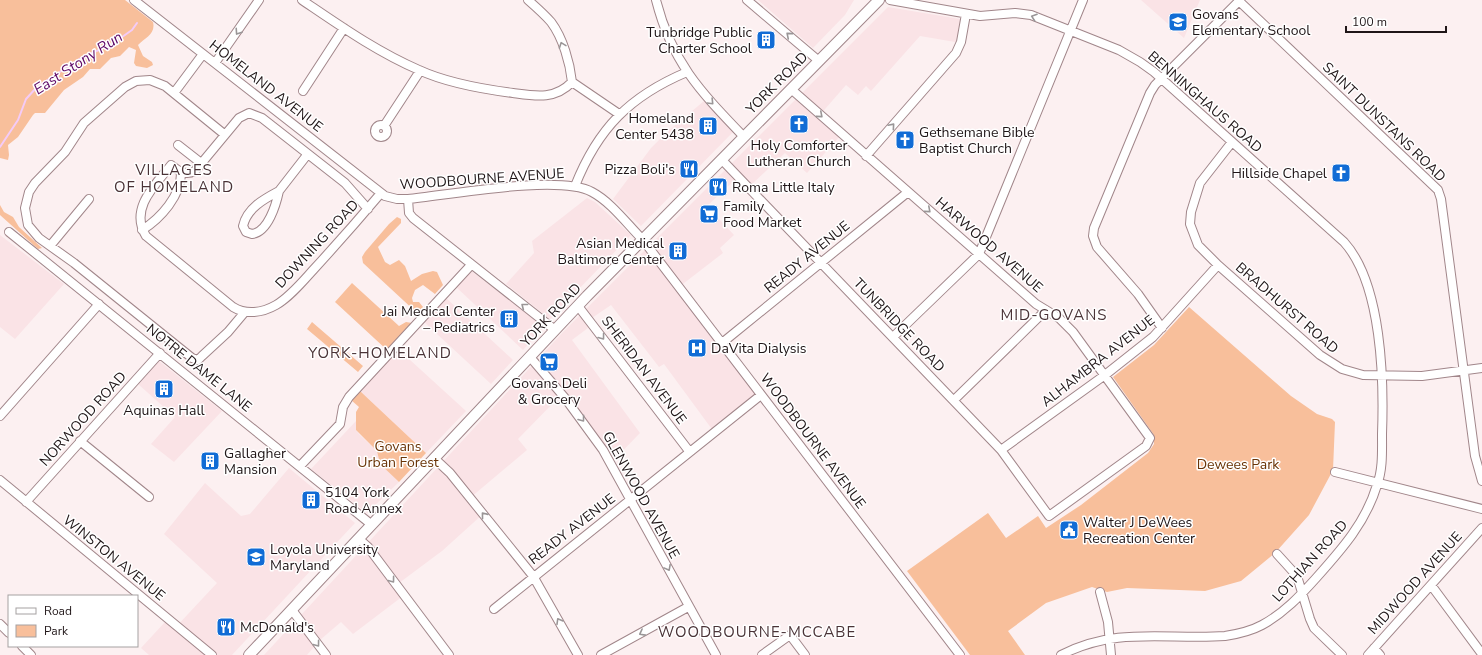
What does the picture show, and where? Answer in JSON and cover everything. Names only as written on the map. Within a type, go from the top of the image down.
[{"type":"main road","name":"YORK ROAD","points":[[249,655],[578,306],[879,0]]},
{"type":"street","name":"HOMELAND AVENUE","points":[[134,0],[381,193]]},
{"type":"street","points":[[215,63],[259,0]]},
{"type":"street","points":[[302,0],[344,28],[420,71],[468,86],[522,94],[542,95],[559,93],[572,82]]},
{"type":"street","points":[[528,0],[551,23],[556,32],[569,65],[572,82],[619,114]]},
{"type":"street","points":[[656,0],[669,41],[687,72],[705,96],[744,137]]},
{"type":"street","name":"BENNINGHAUS ROAD","points":[[890,0],[980,16],[1024,14],[1071,31],[1129,55],[1161,79],[1344,242],[1354,254],[1369,290],[1376,324],[1382,375]]},
{"type":"street","points":[[893,338],[979,254],[1083,0]]},
{"type":"street","points":[[749,1],[819,60]]},
{"type":"street","points":[[1162,328],[1138,294],[1097,247],[1093,236],[1096,220],[1150,93],[1161,79],[1239,1]]},
{"type":"street","name":"SAINT DUNSTANS ROAD","points":[[1239,1],[1438,190],[1441,199],[1475,456],[1482,481]]},
{"type":"street","points":[[866,156],[956,52],[961,42],[966,14]]},
{"type":"street","points":[[303,91],[344,28]]},
{"type":"street","points":[[174,93],[203,54]]},
{"type":"street","points":[[384,126],[420,71]]},
{"type":"street","points":[[575,186],[593,147],[619,114],[655,87],[687,72]]},
{"type":"street","points":[[224,134],[174,93],[157,82],[143,79],[136,81],[125,88],[84,123],[65,152],[35,182],[26,200],[25,213],[28,225],[32,231],[50,246],[74,263],[192,358],[198,360],[228,332],[244,313],[232,307],[161,249],[146,236],[142,230],[140,213],[150,191],[171,165],[181,172],[192,172],[224,134],[242,116],[252,113],[262,118],[348,186],[358,201],[368,209]]},
{"type":"street","name":"HARWOOD AVENUE","points":[[791,89],[979,254],[1046,310],[1068,326],[1150,438],[1146,446],[1049,516]]},
{"type":"street","points":[[1218,265],[1198,245],[1190,224],[1191,212],[1200,183],[1232,142]]},
{"type":"street","points":[[178,145],[201,163]]},
{"type":"street","points":[[279,192],[250,211],[243,226],[246,232],[252,234],[260,231],[270,217],[279,192],[307,155]]},
{"type":"street","name":"TUNBRIDGE ROAD","points":[[722,160],[1001,450],[1049,516]]},
{"type":"street","points":[[142,230],[157,218],[175,195],[181,182],[181,172]]},
{"type":"street","name":"WOODBOURNE AVENUE","points":[[381,193],[390,197],[408,199],[519,186],[575,186],[593,192],[604,201],[642,240],[960,655]]},
{"type":"street","name":"READY AVENUE","points":[[722,343],[908,192]]},
{"type":"street","name":"DOWNING ROAD","points":[[244,313],[265,309],[282,301],[304,280],[381,193]]},
{"type":"street","points":[[50,246],[89,198]]},
{"type":"street","points":[[408,199],[409,213],[413,218],[555,330]]},
{"type":"street","name":"NOTRE DAME LANE","points":[[9,232],[372,525]]},
{"type":"street","points":[[300,466],[340,424],[343,407],[349,398],[471,265]]},
{"type":"street","name":"BRADHURST ROAD","points":[[1218,265],[1334,366],[1349,372],[1363,375],[1422,376],[1463,372],[1482,368]]},
{"type":"street","name":"ALHAMBRA AVENUE","points":[[1001,450],[1105,375],[1162,328],[1218,265]]},
{"type":"street","points":[[0,416],[99,304]]},
{"type":"street","name":"SHERIDAN AVENUE","points":[[578,306],[689,451]]},
{"type":"street","points":[[954,400],[1046,310]]},
{"type":"street","name":"NORWOOD ROAD","points":[[26,502],[160,353]]},
{"type":"street","name":"GLENWOOD AVENUE","points":[[530,357],[554,383],[590,431],[619,478],[688,607],[716,655]]},
{"type":"street","name":"LOTHIAN ROAD","points":[[1061,655],[1075,648],[1110,637],[1140,635],[1216,637],[1236,634],[1261,626],[1288,608],[1350,539],[1366,514],[1378,484],[1382,459],[1382,375]]},
{"type":"street","name":"READY AVENUE","points":[[494,609],[533,576],[630,501],[689,451],[761,395]]},
{"type":"street","points":[[80,441],[150,497]]},
{"type":"street","points":[[435,458],[450,473],[533,576],[578,655]]},
{"type":"street","points":[[1335,472],[1378,484],[1428,494],[1482,509]]},
{"type":"street","name":"WINSTON AVENUE","points":[[0,480],[212,655]]},
{"type":"street","name":"MIDWOOD AVENUE","points":[[1368,655],[1482,528]]},
{"type":"street","points":[[359,539],[368,548],[449,655]]},
{"type":"street","points":[[1277,554],[1297,576],[1314,628],[1342,655]]},
{"type":"street","points":[[1431,585],[1482,654]]},
{"type":"street","points":[[1100,592],[1106,614],[1111,655]]},
{"type":"street","points":[[601,655],[688,607]]},
{"type":"street","points":[[292,610],[326,655]]},
{"type":"street","points":[[0,624],[8,632]]},
{"type":"street","points":[[762,655],[790,635],[805,655]]},
{"type":"street","points":[[23,647],[31,655]]},
{"type":"street","points":[[1374,648],[1380,655]]},
{"type":"shaded area","points":[[758,0],[854,0],[845,15],[813,48]]},
{"type":"shaded area","name":"Govans Elementary School","points":[[1141,0],[1200,0],[1184,38]]},
{"type":"shaded area","points":[[888,7],[966,20],[961,43],[920,36],[871,91],[866,86],[858,95],[846,85],[819,116],[841,135],[807,173],[785,153],[748,188],[738,177],[707,206],[734,235],[720,248],[723,253],[679,287],[760,395],[714,432],[664,364],[659,367],[611,305],[589,320],[592,325],[572,340],[640,433],[609,465],[561,395],[518,439],[527,450],[470,498],[483,514],[442,551],[395,586],[403,596],[353,634],[341,622],[320,640],[307,655],[264,655],[563,332]]},
{"type":"shaded area","points":[[704,101],[734,131],[641,226],[613,199],[651,148],[666,133]]},
{"type":"shaded area","points":[[587,198],[595,202],[631,235],[550,319],[506,284],[534,253],[532,241]]},
{"type":"shaded area","points":[[0,235],[64,284],[15,339],[0,327]]},
{"type":"shaded area","points":[[470,270],[544,327],[523,350],[455,286]]},
{"type":"shaded area","points":[[445,297],[513,360],[491,384],[423,321]]},
{"type":"shaded area","points":[[398,349],[466,411],[426,453],[360,391]]},
{"type":"shaded area","points":[[159,361],[222,411],[174,462],[151,444],[175,417],[138,384]]},
{"type":"shaded area","points":[[356,421],[356,430],[377,451],[380,464],[399,482],[367,513],[311,469]]},
{"type":"shaded area","name":"Loyola University Maryland","points":[[289,468],[355,523],[232,655],[149,655],[141,648],[165,622],[174,629],[217,583],[164,534],[205,483],[241,516],[250,514]]},
{"type":"green space","points":[[0,0],[125,0],[153,22],[153,30],[147,38],[138,45],[143,56],[152,62],[153,65],[147,68],[136,66],[134,63],[136,50],[129,47],[120,56],[111,58],[100,69],[90,69],[83,77],[64,90],[45,113],[35,113],[18,137],[8,145],[8,160],[0,158]]},
{"type":"green space","points":[[0,205],[4,212],[13,217],[19,227],[42,248],[38,249],[0,215]]},
{"type":"green space","points":[[397,217],[401,219],[401,223],[378,247],[385,262],[390,265],[399,260],[405,266],[411,281],[422,274],[433,271],[437,272],[443,285],[435,294],[423,285],[415,290],[412,298],[413,302],[419,302],[423,307],[417,313],[363,263],[362,257],[365,252]]},
{"type":"green space","points":[[352,283],[399,326],[406,322],[412,323],[387,350],[335,302]]},
{"type":"green space","name":"Dewees Park","points":[[1189,307],[1291,396],[1317,414],[1332,419],[1335,422],[1333,470],[1309,515],[1275,553],[1241,581],[1205,591],[1127,588],[1107,592],[1092,587],[1046,603],[1008,631],[1025,655],[970,655],[907,571],[988,513],[1006,538],[1038,516],[1046,528],[1081,505],[1148,453],[1154,444],[1154,435],[1113,377],[1154,345]]},
{"type":"green space","points":[[312,322],[363,366],[358,372],[307,329]]},
{"type":"green space","name":"Govans Urban Forest","points":[[360,391],[426,453],[399,482],[380,464],[377,451],[356,430],[356,412],[359,407],[351,400]]},
{"type":"waterway","name":"East Stony Run","points":[[0,147],[18,120],[26,99],[37,87],[81,58],[112,44],[132,30],[137,23]]},
{"type":"place","name":"Govans Elementary School","points":[[1178,22]]},
{"type":"place","name":"Tunbridge Public Charter School","points":[[766,40]]},
{"type":"place","name":"Holy Comforter Lutheran Church","points":[[799,124]]},
{"type":"place","name":"Homeland Center 5438","points":[[708,126]]},
{"type":"place","name":"Gethsemane Bible Baptist Church","points":[[905,140]]},
{"type":"place","name":"Pizza Boli's","points":[[689,169]]},
{"type":"place","name":"Hillside Chapel","points":[[1341,173]]},
{"type":"place","name":"Roma Little Italy","points":[[718,187]]},
{"type":"place","name":"Family Food Market","points":[[709,214]]},
{"type":"place","name":"Asian Medical Baltimore Center","points":[[678,251]]},
{"type":"place","name":"Jai Medical Center – Pediatrics","points":[[509,319]]},
{"type":"place","name":"DaVita Dialysis","points":[[697,348]]},
{"type":"place","name":"Govans Deli & Grocery","points":[[549,362]]},
{"type":"place","name":"Aquinas Hall","points":[[164,389]]},
{"type":"place","name":"Gallagher Mansion","points":[[210,461]]},
{"type":"place","name":"5104 York Road Annex","points":[[311,500]]},
{"type":"place","name":"Walter J DeWees Recreation Center","points":[[1069,530]]},
{"type":"place","name":"Loyola University Maryland","points":[[256,557]]},
{"type":"place","name":"McDonald's","points":[[226,627]]},
{"type":"district","name":"VILLAGES OF HOMELAND","points":[[174,178]]},
{"type":"district","name":"MID-GOVANS","points":[[1054,315]]},
{"type":"district","name":"YORK-HOMELAND","points":[[380,353]]},
{"type":"district","name":"WOODBOURNE-MCCABE","points":[[757,632]]}]
